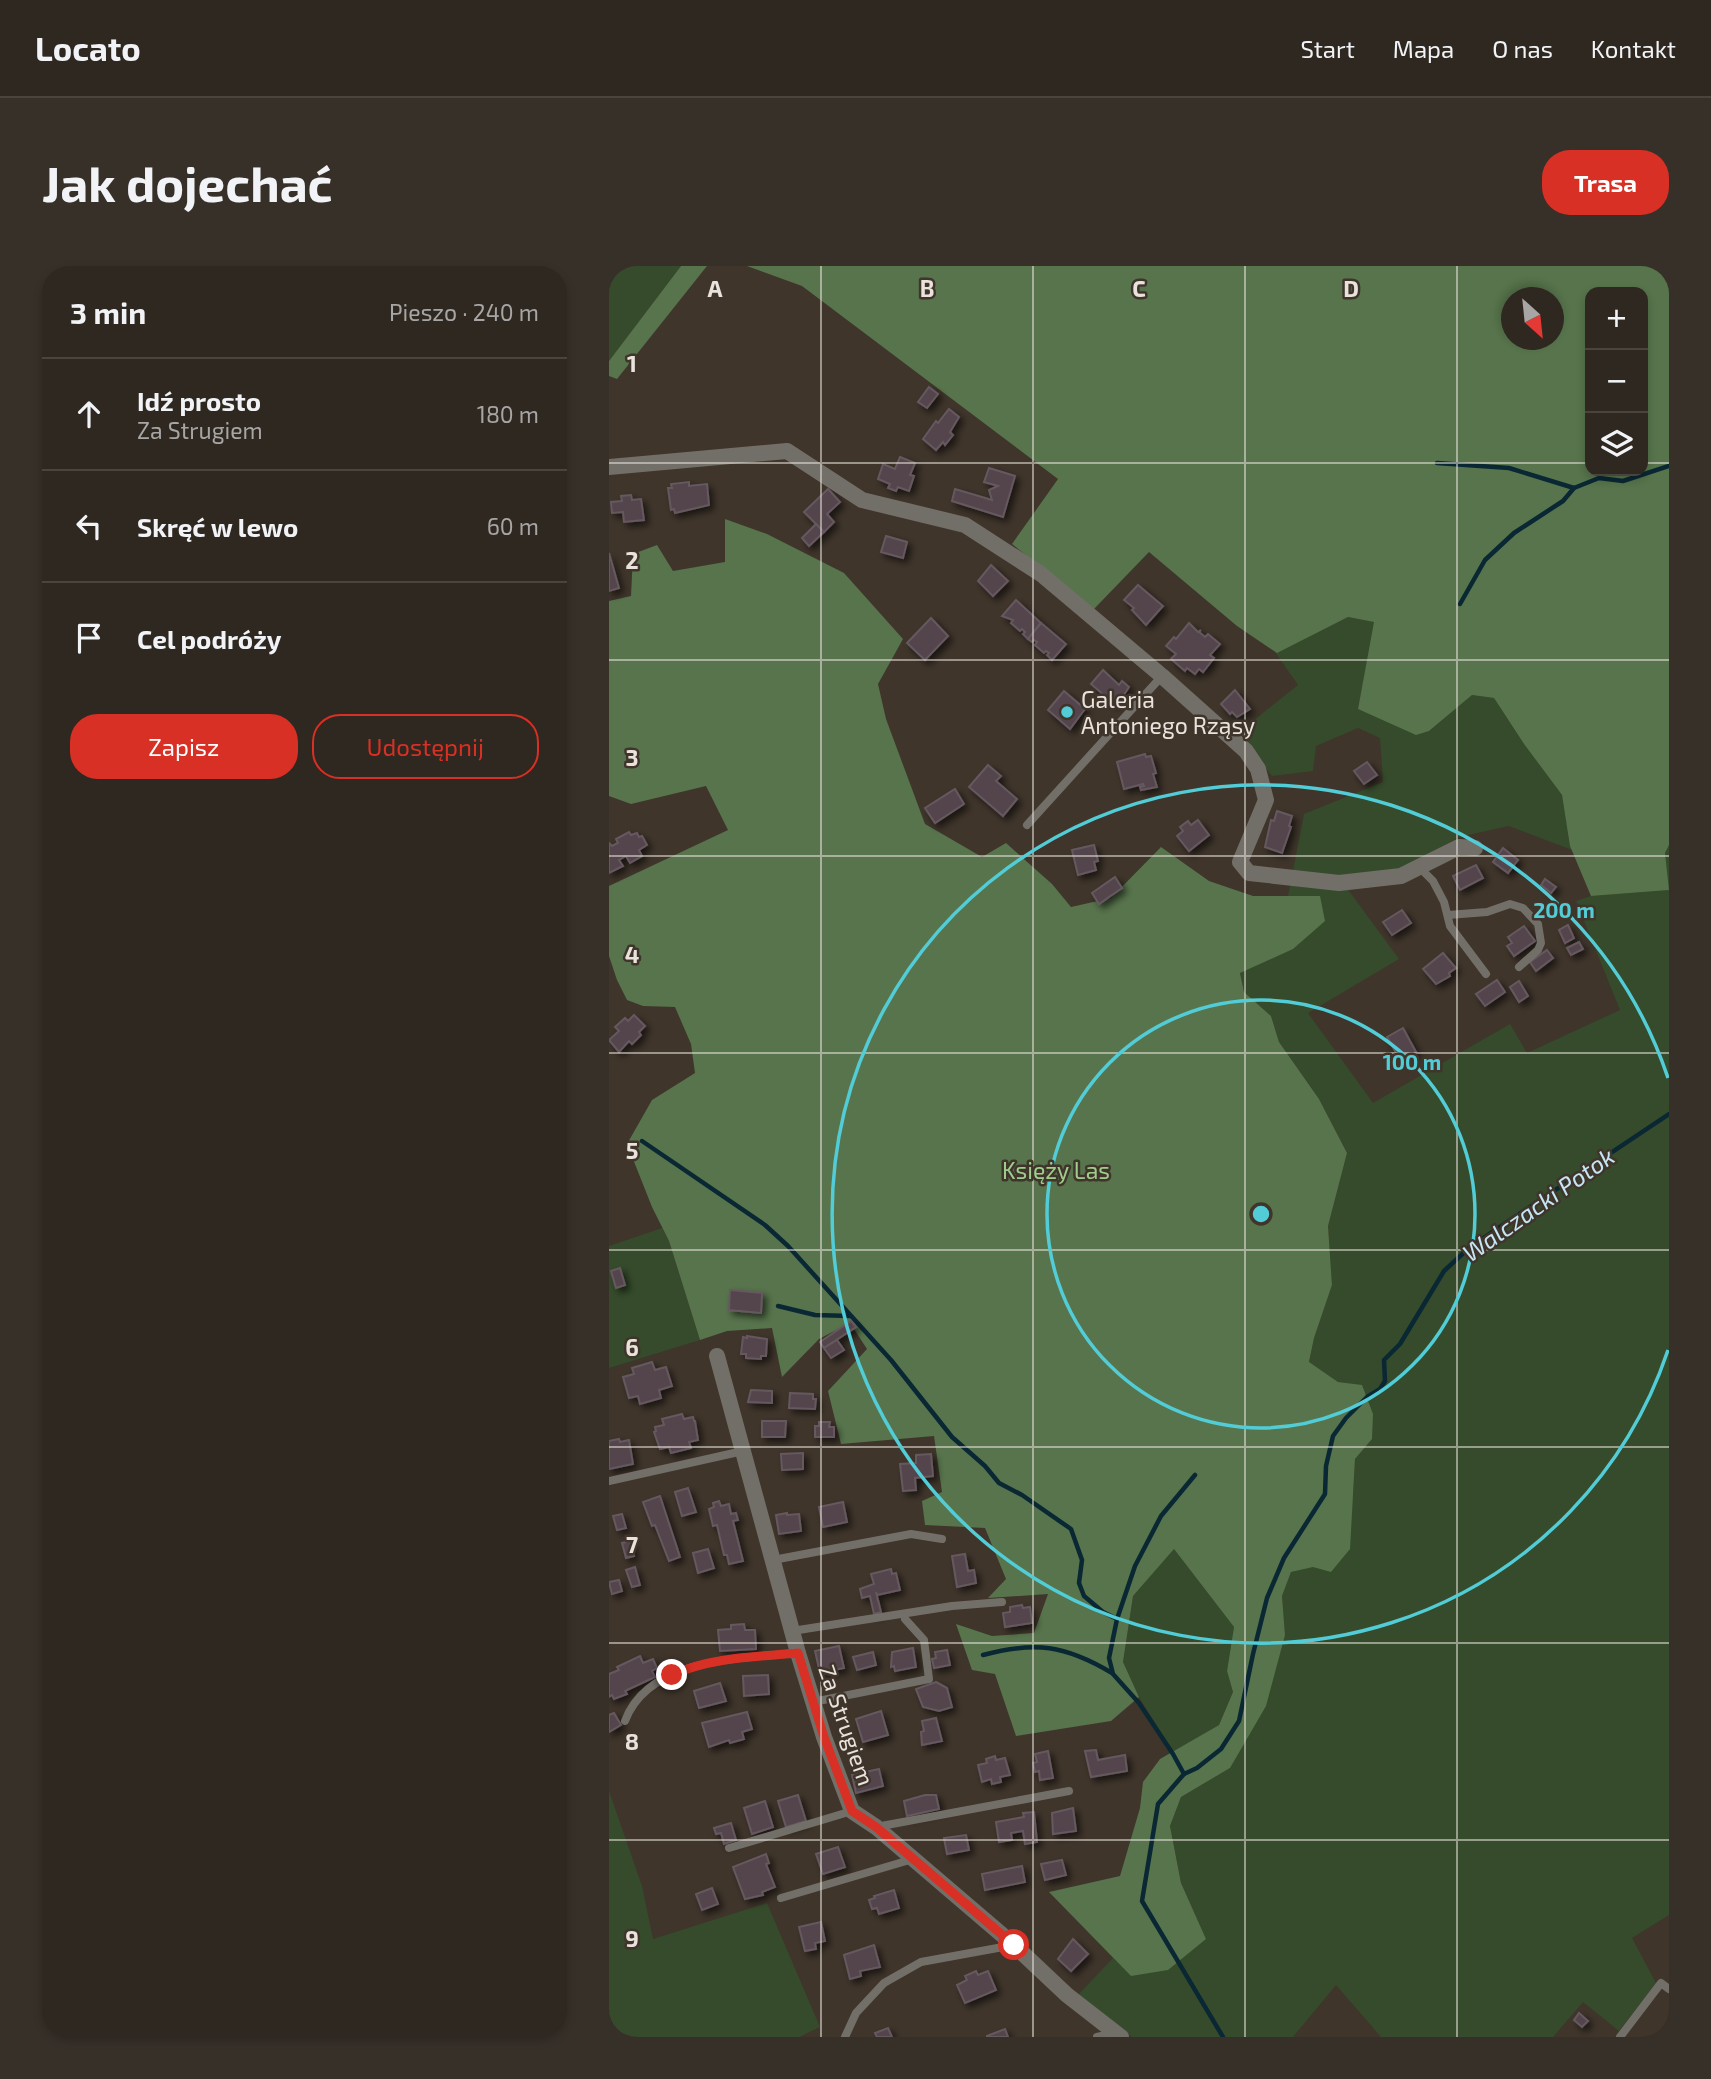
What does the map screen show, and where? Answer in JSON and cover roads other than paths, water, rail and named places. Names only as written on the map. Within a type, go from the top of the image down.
[{"type":"street","points":[[609,467],[787,451],[862,500],[965,525],[1041,574],[1246,751],[1258,769],[1266,800],[1240,862],[1249,873],[1339,883],[1401,876],[1459,847],[1475,848]]},
{"type":"street","name":"Za Strugiem","points":[[717,1356],[798,1653],[824,1737],[852,1811],[876,1827],[1014,1945],[1067,1995],[1118,2035]]},
{"type":"lane","points":[[1027,825],[1162,676]]},
{"type":"lane","points":[[1419,867],[1433,881],[1444,902],[1450,926],[1486,974]]},
{"type":"lane","points":[[1448,915],[1487,912],[1510,904],[1523,908],[1538,924],[1541,943],[1538,950],[1519,967]]},
{"type":"lane","points":[[609,1481],[743,1451]]},
{"type":"lane","points":[[773,1560],[911,1534],[942,1539]]},
{"type":"lane","points":[[792,1631],[952,1606],[1002,1602]]},
{"type":"lane","points":[[813,1702],[929,1679],[924,1640],[905,1619]]},
{"type":"lane","points":[[625,1721],[631,1707],[647,1692],[693,1665],[798,1653]]},
{"type":"lane","points":[[876,1827],[1069,1791]]},
{"type":"lane","points":[[729,1848],[852,1811]]},
{"type":"lane","points":[[781,1898],[913,1859]]},
{"type":"lane","points":[[845,2037],[856,2013],[884,1983],[921,1962],[1014,1945]]},
{"type":"lane","points":[[1620,2037],[1661,1983],[1669,1989]]},
{"type":"lane","points":[[1097,2037],[1118,2035]]},
{"type":"waterway","points":[[1437,463],[1509,468],[1574,488],[1599,478],[1623,481],[1669,466]]},
{"type":"waterway","points":[[1460,604],[1485,560],[1514,533],[1563,501],[1574,488]]},
{"type":"waterway","name":"Walczacki Potok","points":[[1223,2037],[1142,1901],[1158,1804],[1184,1774],[1197,1768],[1221,1749],[1239,1721],[1267,1598],[1284,1558],[1325,1494],[1326,1466],[1333,1436],[1346,1418],[1367,1397],[1380,1389],[1385,1381],[1384,1360],[1400,1344],[1444,1271],[1470,1247],[1669,1114]]},
{"type":"waterway","points":[[642,1141],[765,1225],[788,1246],[891,1360],[952,1437],[985,1466],[999,1483],[1022,1495],[1071,1529],[1082,1560],[1079,1583],[1084,1596],[1103,1612],[1117,1619],[1109,1658],[1113,1674],[1139,1703],[1184,1774]]},
{"type":"waterway","points":[[778,1306],[815,1315],[850,1316]]},
{"type":"waterway","points":[[1117,1619],[1135,1566],[1161,1516],[1195,1475]]},
{"type":"waterway","points":[[983,1655],[1018,1648],[1049,1648],[1079,1656],[1112,1673]]},
{"type":"place","name":"Galeria Antoniego Rząsy","points":[[1067,712]]},
{"type":"park label","name":"Księży Las","points":[[1056,1170]]}]
